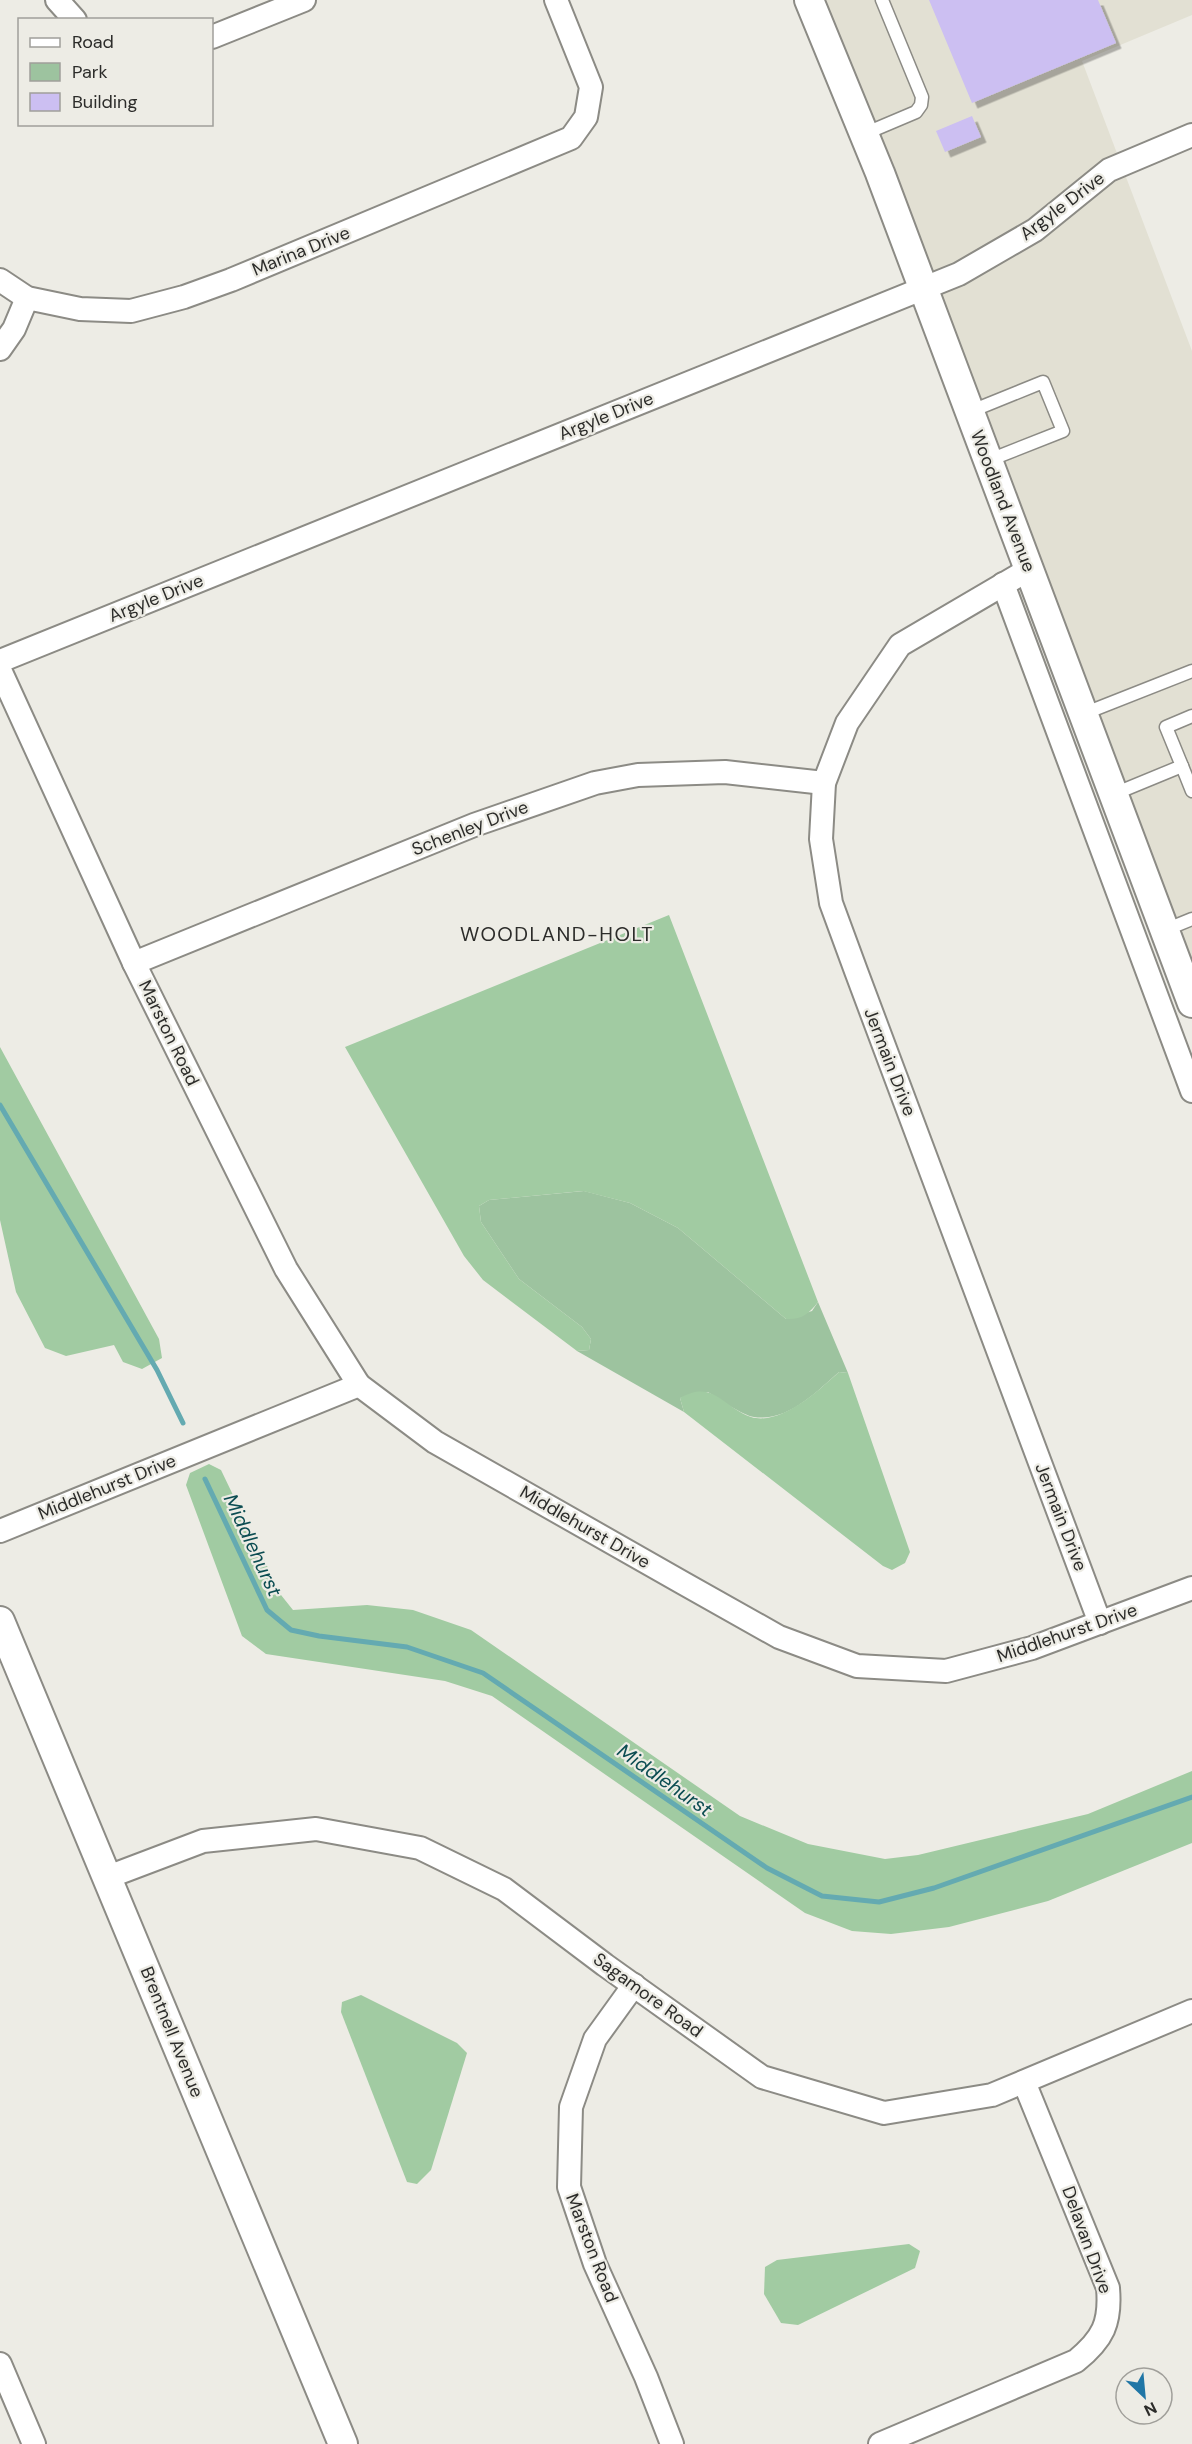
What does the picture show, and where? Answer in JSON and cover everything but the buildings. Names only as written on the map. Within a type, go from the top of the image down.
[{"type":"street","points":[[57,0],[73,18]]},
{"type":"street","points":[[213,37],[304,0]]},
{"type":"street","name":"Marina Drive","points":[[0,280],[27,298],[80,309],[131,311],[184,297],[547,150],[571,138],[586,117],[591,87],[556,0]]},
{"type":"street","name":"Woodland Avenue","points":[[809,0],[864,134],[923,288],[1192,1003]]},
{"type":"street","name":"Argyle Drive","points":[[0,661],[959,274],[1035,230],[1109,170],[1192,135]]},
{"type":"street","points":[[0,349],[14,329],[27,298]]},
{"type":"street","name":"Jermain Drive","points":[[1028,570],[900,645],[847,723],[824,783],[821,839],[831,903],[1100,1623]]},
{"type":"street","points":[[1003,584],[1192,1092]]},
{"type":"street","name":"Marston Road","points":[[0,670],[134,963],[286,1269],[359,1385]]},
{"type":"street","name":"Schenley Drive","points":[[134,963],[474,825],[595,783],[638,775],[725,772],[824,783]]},
{"type":"street","name":"Middlehurst Drive","points":[[0,1531],[359,1385],[435,1442],[702,1594],[779,1637],[856,1666],[946,1671],[1032,1648],[1192,1588]]},
{"type":"street","name":"Brentnell Avenue","points":[[0,1621],[343,2444]]},
{"type":"street","name":"Sagamore Road","points":[[108,1877],[203,1841],[316,1829],[420,1848],[504,1889],[762,2077],[884,2113],[992,2095],[1192,2011]]},
{"type":"street","name":"Marston Road","points":[[634,1985],[595,2039],[571,2107],[568,2187],[595,2264],[646,2377],[672,2444]]},
{"type":"street","name":"Delavan Drive","points":[[880,2444],[1076,2361],[1092,2348],[1104,2331],[1110,2310],[1108,2288],[1024,2082]]},
{"type":"street","points":[[0,2364],[34,2444]]},
{"type":"lane","points":[[864,134],[916,112],[921,105],[922,97],[882,0]]},
{"type":"lane","points":[[969,412],[1043,382],[1063,430],[987,461]]},
{"type":"lane","points":[[1083,714],[1192,671]]},
{"type":"lane","points":[[1192,716],[1166,727],[1192,791]]},
{"type":"lane","points":[[1114,794],[1182,766]]},
{"type":"lane","points":[[1165,930],[1192,919]]},
{"type":"shaded area","points":[[809,0],[1192,0],[1192,15],[1082,61],[1192,351],[1192,976]]},
{"type":"green space","points":[[669,915],[818,1302],[804,1315],[786,1319],[678,1228],[630,1203],[583,1191],[489,1200],[479,1206],[481,1222],[519,1279],[582,1327],[591,1339],[589,1350],[577,1351],[483,1280],[464,1256],[345,1047]]},
{"type":"green space","points":[[0,1047],[159,1339],[162,1358],[142,1369],[123,1362],[114,1345],[66,1356],[45,1348],[16,1292],[0,1220]]},
{"type":"green space","points":[[584,1191],[630,1203],[678,1228],[786,1319],[812,1311],[818,1302],[848,1373],[839,1372],[801,1404],[778,1415],[749,1416],[708,1392],[680,1398],[684,1412],[577,1351],[589,1350],[591,1339],[582,1327],[519,1279],[481,1222],[479,1206],[489,1200]]},
{"type":"green space","points":[[839,1372],[848,1373],[910,1552],[905,1563],[892,1570],[883,1566],[684,1412],[680,1398],[692,1393],[710,1393],[741,1413],[763,1418],[775,1416],[799,1405]]},
{"type":"green space","points":[[209,1464],[221,1470],[281,1595],[293,1610],[367,1605],[413,1610],[471,1630],[740,1816],[808,1844],[885,1859],[918,1855],[1088,1814],[1192,1771],[1192,1843],[1048,1901],[949,1927],[891,1934],[852,1931],[805,1913],[492,1696],[445,1681],[266,1654],[242,1636],[186,1485],[190,1473]]},
{"type":"green space","points":[[361,1995],[457,2043],[467,2053],[431,2170],[417,2184],[407,2182],[341,2012],[342,2002]]},
{"type":"green space","points":[[909,2244],[920,2251],[915,2268],[798,2325],[781,2323],[764,2294],[765,2267],[777,2260]]},
{"type":"waterway","name":"Middlehurst","points":[[0,1105],[157,1370],[183,1423]]},
{"type":"waterway","name":"Middlehurst","points":[[205,1479],[267,1610],[291,1630],[319,1636],[407,1647],[483,1673],[767,1868],[822,1896],[879,1902],[934,1888],[1192,1797]]},
{"type":"district","name":"WOODLAND-HOLT","points":[[557,934]]}]
